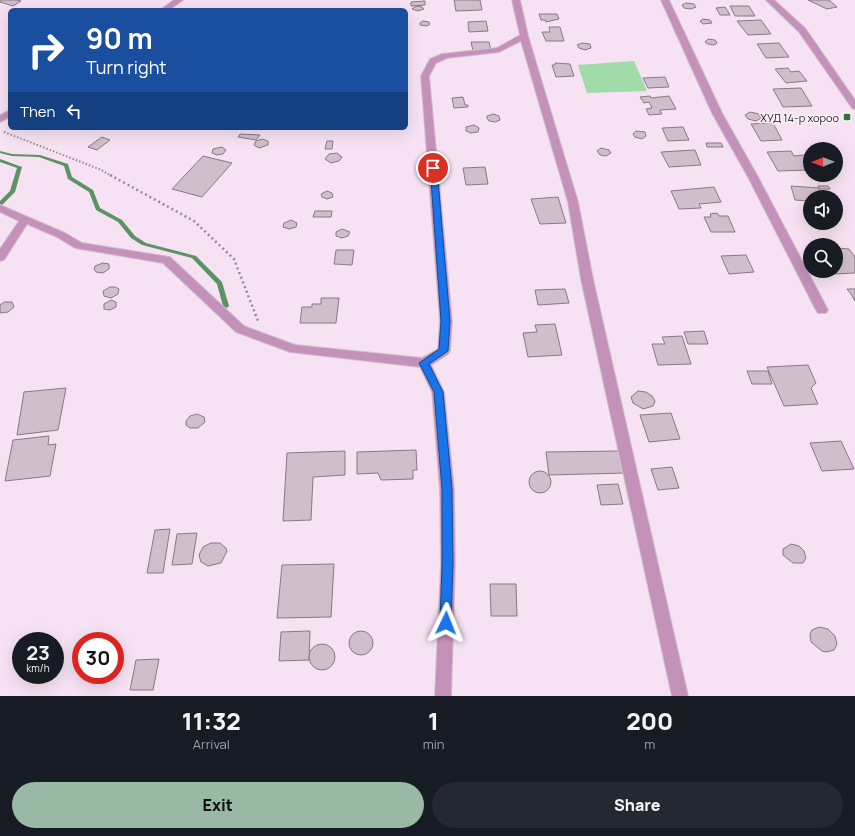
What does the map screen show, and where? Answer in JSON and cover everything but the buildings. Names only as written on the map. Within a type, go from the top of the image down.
[{"type":"street","points":[[167,8],[179,0]]},
{"type":"street","points":[[516,0],[524,36],[573,202],[587,279],[680,696]]},
{"type":"street","points":[[665,0],[717,113],[753,177],[822,310]]},
{"type":"street","points":[[770,0],[802,30],[855,106]]},
{"type":"street","points":[[0,208],[61,235],[78,246],[166,260],[240,329],[294,349],[424,363],[444,351],[446,321],[425,76],[432,61],[445,56],[498,50],[524,36]]},
{"type":"street","points":[[843,89],[855,87]]},
{"type":"street","points":[[0,257],[25,220]]},
{"type":"street","points":[[424,363],[438,392],[447,489],[448,564],[443,696]]},
{"type":"path","points":[[0,130],[99,169],[194,221],[234,260],[265,338]]},
{"type":"green space","points":[[634,61],[647,91],[587,93],[578,65]]},
{"type":"waterway","points":[[0,152],[12,155],[40,156],[66,165],[70,178],[91,191],[98,209],[120,221],[133,237],[144,244],[194,257],[220,283],[226,306]]},
{"type":"waterway","points":[[0,160],[20,167],[12,192],[0,204]]},
{"type":"place","name":"ХУД 14-р хороо","points":[[847,117]]},
{"type":"route","points":[[433,168],[446,321],[444,351],[424,363],[438,392],[447,489],[448,564],[446,623]]}]
